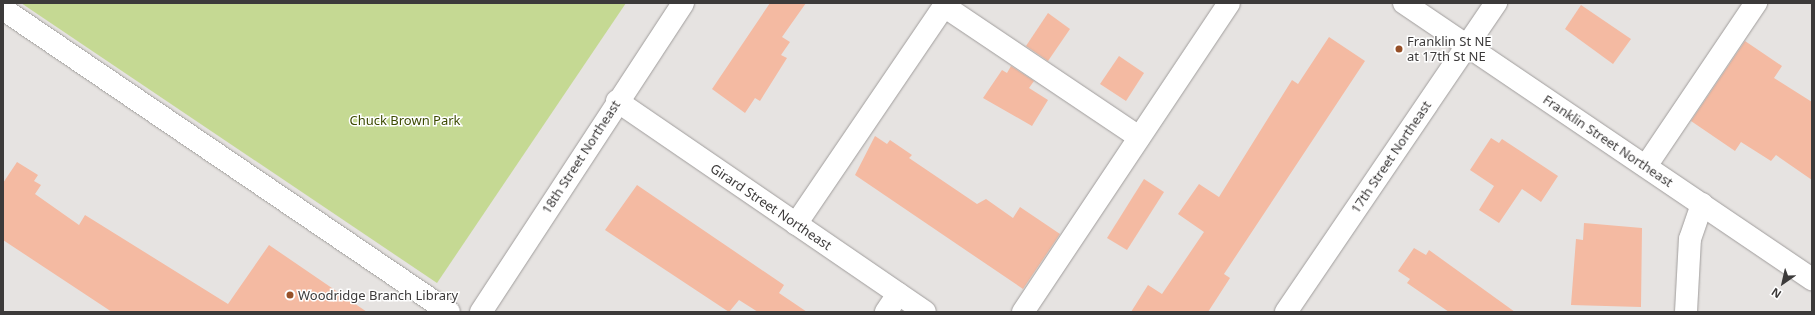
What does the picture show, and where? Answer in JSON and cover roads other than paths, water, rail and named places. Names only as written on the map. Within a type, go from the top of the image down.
[{"type":"street","name":"18th Street Northeast","points":[[489,309],[616,101],[683,3]]},
{"type":"street","points":[[1023,312],[1229,3]]},
{"type":"street","name":"Franklin Street Northeast","points":[[1404,3],[1812,279]]},
{"type":"street","name":"17th Street Northeast","points":[[1286,312],[1496,3]]},
{"type":"street","points":[[1646,166],[1756,3]]},
{"type":"street","points":[[796,224],[945,5],[1139,137]]},
{"type":"street","points":[[3,9],[450,312]]},
{"type":"street","name":"Girard Street Northeast","points":[[616,101],[925,312]]},
{"type":"street","points":[[1686,312],[1690,239],[1702,204]]},
{"type":"street","points":[[886,312],[898,294]]},
{"type":"place","name":"Franklin St NE at 17th St NE","points":[[1399,49]]},
{"type":"place","name":"Woodridge Branch Library","points":[[290,295]]},
{"type":"park label","name":"Chuck Brown Park","points":[[405,120]]}]
